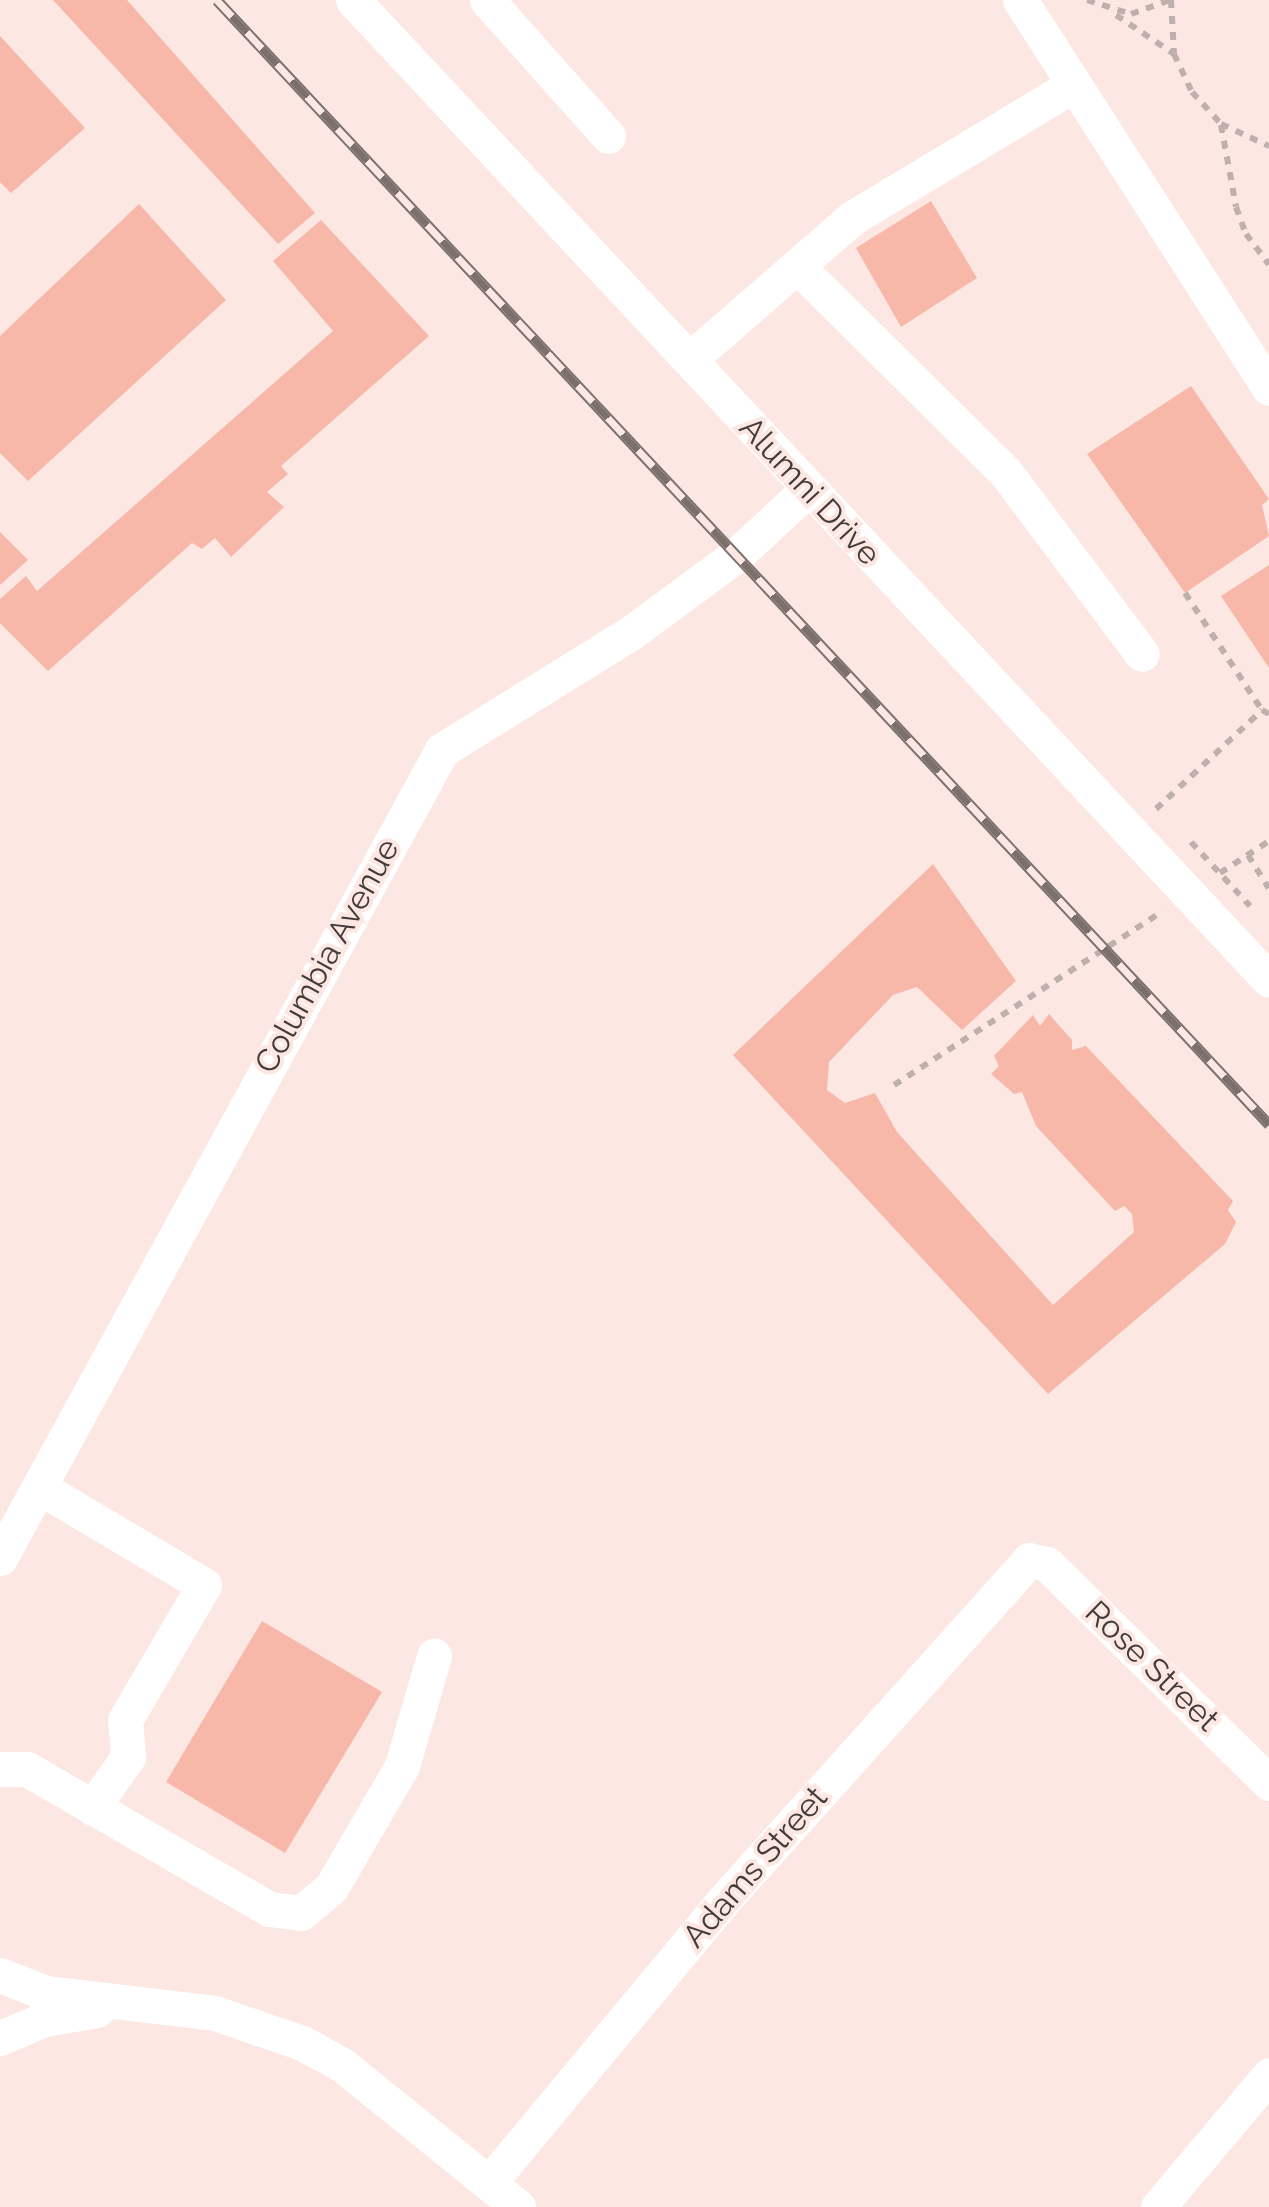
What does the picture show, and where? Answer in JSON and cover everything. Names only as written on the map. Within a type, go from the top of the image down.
[{"type":"street","name":"Alumni Drive","points":[[353,0],[1269,980]]},
{"type":"street","points":[[487,0],[608,136]]},
{"type":"street","points":[[1020,0],[1269,388]]},
{"type":"street","points":[[690,360],[852,218],[1072,85]]},
{"type":"street","points":[[796,266],[1006,473],[1142,654]]},
{"type":"street","name":"Columbia Avenue","points":[[0,1558],[442,750],[645,622],[739,553],[807,490]]},
{"type":"street","points":[[39,1487],[204,1585],[125,1720],[128,1757],[92,1808]]},
{"type":"street","name":"Rose Street","points":[[1028,1560],[1047,1564],[1269,1782]]},
{"type":"street","name":"Adams Street","points":[[490,2182],[725,1899],[1028,1560]]},
{"type":"street","points":[[0,1769],[27,1768],[269,1908],[301,1914],[331,1888],[402,1766],[434,1656]]},
{"type":"street","points":[[0,1975],[46,1993],[162,2002],[251,2022],[341,2064],[518,2207]]},
{"type":"street","points":[[0,2038],[45,2019],[162,2002]]},
{"type":"street","points":[[1158,2207],[1269,2075]]},
{"type":"path","points":[[1087,0],[1174,54]]},
{"type":"path","points":[[1111,12],[1131,14],[1171,0],[1174,54],[1192,92],[1221,124],[1269,146]]},
{"type":"path","points":[[1221,124],[1236,207],[1246,234],[1269,264]]},
{"type":"path","points":[[1155,810],[1266,712],[1185,593]]},
{"type":"path","points":[[1221,872],[1269,841]]},
{"type":"path","points":[[1248,854],[1269,888]]},
{"type":"path","points":[[894,1086],[1173,905]]},
{"type":"building","points":[[53,0],[127,0],[315,213],[278,244]]},
{"type":"building","points":[[0,36],[85,128],[11,193],[0,182]]},
{"type":"building","points":[[931,201],[977,278],[901,327],[856,248]]},
{"type":"building","points":[[139,204],[226,300],[28,481],[0,453],[0,336]]},
{"type":"building","points":[[321,220],[429,336],[281,466],[288,474],[267,492],[284,507],[231,557],[215,538],[202,549],[192,543],[48,671],[0,623],[0,599],[26,576],[37,591],[333,331],[273,261]]},
{"type":"building","points":[[1191,386],[1269,499],[1262,505],[1269,536],[1185,593],[1087,454]]},
{"type":"building","points":[[0,532],[28,560],[0,585]]},
{"type":"building","points":[[1269,565],[1269,668],[1221,596]]},
{"type":"building","points":[[933,864],[1016,981],[962,1030],[917,987],[893,995],[829,1062],[827,1090],[845,1103],[875,1093],[897,1132],[1053,1305],[1134,1232],[1132,1214],[1124,1206],[1115,1211],[1036,1126],[1022,1092],[1014,1094],[991,1074],[999,1066],[994,1056],[1033,1015],[1040,1026],[1049,1014],[1072,1040],[1072,1050],[1086,1046],[1233,1201],[1228,1210],[1236,1222],[1225,1244],[1048,1394],[733,1055]]},
{"type":"building","points":[[262,1621],[382,1692],[285,1853],[166,1782]]},
{"type":"railway","points":[[217,0],[1269,1124]]}]
